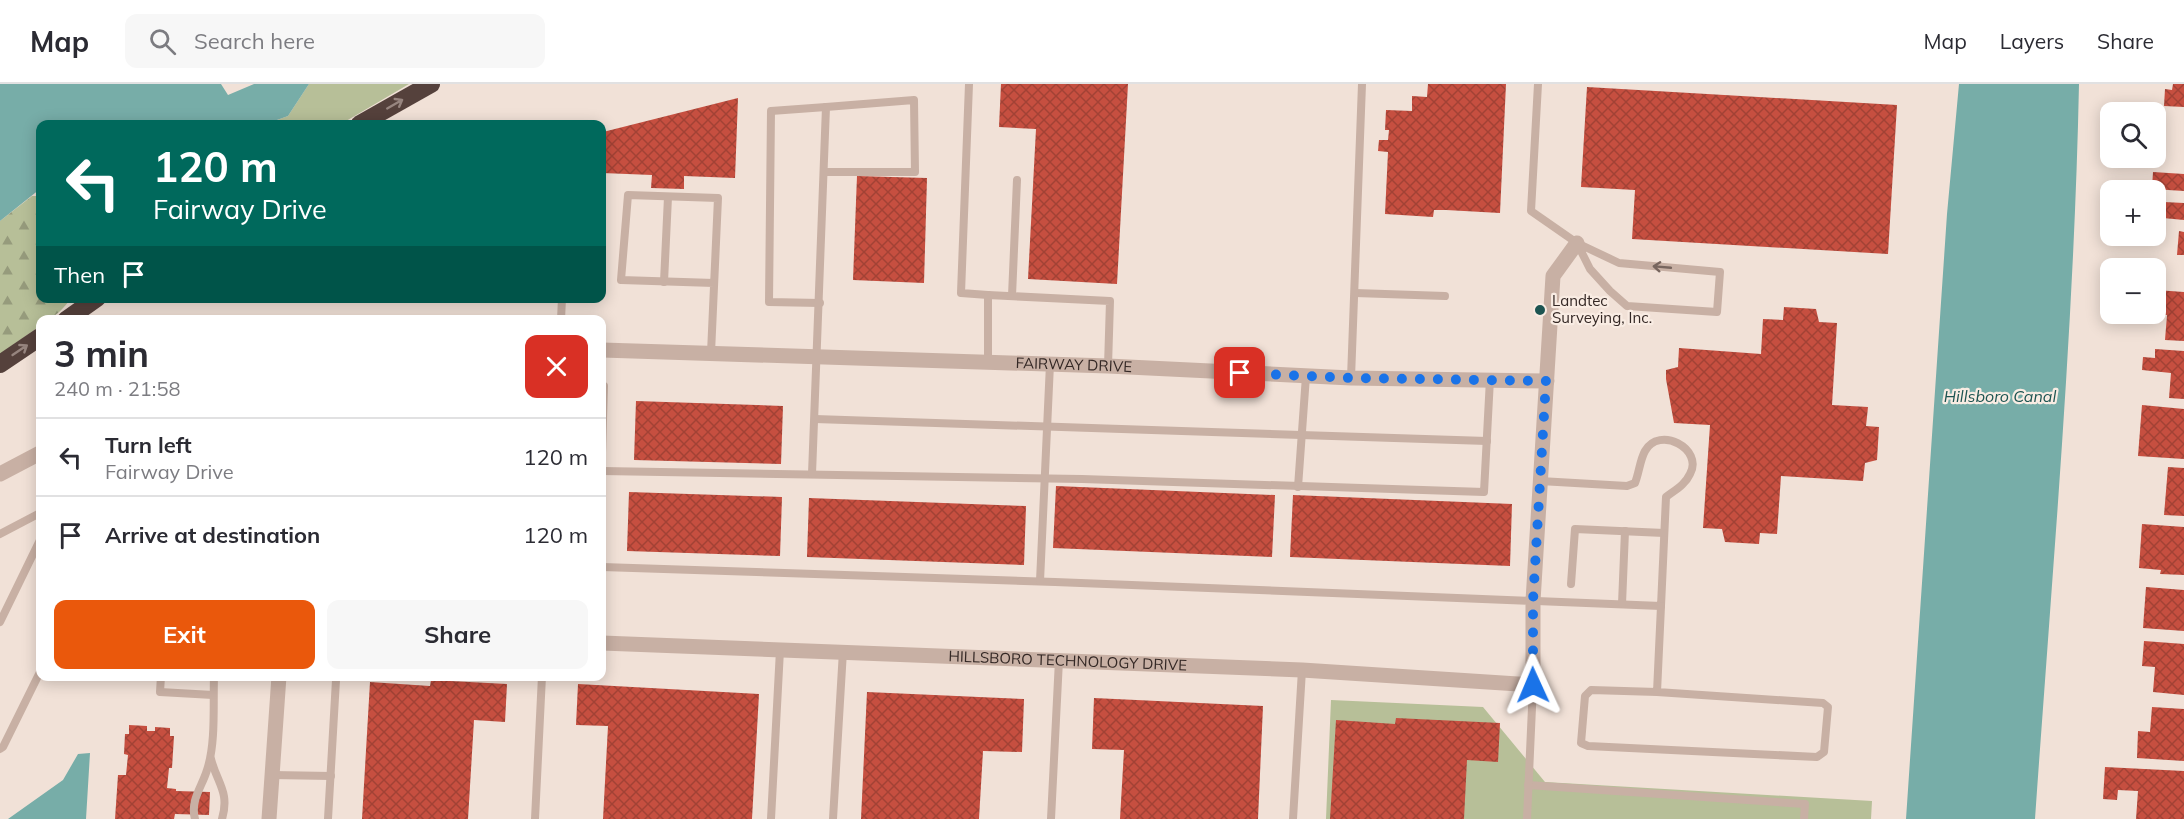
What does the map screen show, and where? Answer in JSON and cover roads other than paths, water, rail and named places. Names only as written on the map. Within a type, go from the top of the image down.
[{"type":"highway","points":[[367,120],[431,84]]},
{"type":"highway","points":[[73,315],[90,303]]},
{"type":"highway","points":[[0,364],[36,340]]},
{"type":"street","points":[[1533,685],[1533,601],[1553,276],[1577,243]]},
{"type":"street","name":"FAIRWAY DRIVE","points":[[606,350],[1108,366],[1351,378],[1546,381]]},
{"type":"street","points":[[0,474],[36,455]]},
{"type":"street","name":"HILLSBORO TECHNOLOGY DRIVE","points":[[606,643],[1302,670],[1533,685]]},
{"type":"street","points":[[269,819],[279,681]]},
{"type":"lane","points":[[969,84],[961,293],[1110,301],[1108,366]]},
{"type":"lane","points":[[1351,378],[1362,84]]},
{"type":"lane","points":[[1538,84],[1531,211],[1577,243],[1619,263],[1720,272],[1717,312],[1627,306],[1590,269],[1577,243]]},
{"type":"lane","points":[[820,303],[769,302],[771,111],[914,100],[915,172],[824,172]]},
{"type":"lane","points":[[812,474],[826,107]]},
{"type":"lane","points":[[1012,296],[1017,180]]},
{"type":"lane","points":[[711,353],[718,198],[628,195],[621,280],[714,283]]},
{"type":"lane","points":[[664,282],[669,197]]},
{"type":"lane","points":[[1354,293],[1445,296]]},
{"type":"lane","points":[[988,295],[988,362]]},
{"type":"lane","points":[[1040,581],[1050,364]]},
{"type":"lane","points":[[1298,487],[1306,376]]},
{"type":"lane","points":[[606,471],[1045,478],[1484,492],[1490,379]]},
{"type":"lane","points":[[815,419],[1487,441]]},
{"type":"lane","points":[[1540,481],[1627,486],[1635,483],[1645,451],[1652,443],[1665,439],[1687,449],[1692,459],[1692,472],[1684,484],[1666,497],[1657,692]]},
{"type":"lane","points":[[0,534],[36,515]]},
{"type":"lane","points":[[1571,584],[1575,530],[1664,533]]},
{"type":"lane","points":[[1622,604],[1625,531]]},
{"type":"lane","points":[[0,622],[36,548]]},
{"type":"lane","points":[[606,567],[1040,581],[1661,606]]},
{"type":"lane","points":[[771,819],[780,649]]},
{"type":"lane","points":[[833,819],[843,651]]},
{"type":"lane","points":[[1051,819],[1059,660]]},
{"type":"lane","points":[[1293,819],[1302,670]]},
{"type":"lane","points":[[0,749],[36,680]]},
{"type":"lane","points":[[161,681],[160,692],[213,695]]},
{"type":"lane","points":[[195,819],[196,796],[210,758],[214,681]]},
{"type":"lane","points":[[328,819],[336,681]]},
{"type":"lane","points":[[535,819],[542,681]]},
{"type":"lane","points":[[1527,819],[1533,685]]},
{"type":"lane","points":[[1591,690],[1657,692],[1823,703],[1828,707],[1824,752],[1817,757],[1588,746],[1581,743],[1585,696],[1591,690]]},
{"type":"lane","points":[[210,758],[224,790],[222,819]]},
{"type":"lane","points":[[272,775],[331,776]]},
{"type":"lane","points":[[1528,785],[1805,804],[1804,819]]},
{"type":"water","points":[[0,84],[221,84],[228,95],[254,84],[309,84],[288,116],[277,120],[36,120],[36,192],[0,221]]},
{"type":"water","name":"Hillsboro Canal","points":[[1959,84],[2079,84],[2067,360],[2035,819],[1906,819],[1947,214]]},
{"type":"water","points":[[90,753],[86,819],[8,819],[63,780],[78,754]]},
{"type":"place","name":"Landtec Surveying, Inc.","points":[[1540,310]]}]
